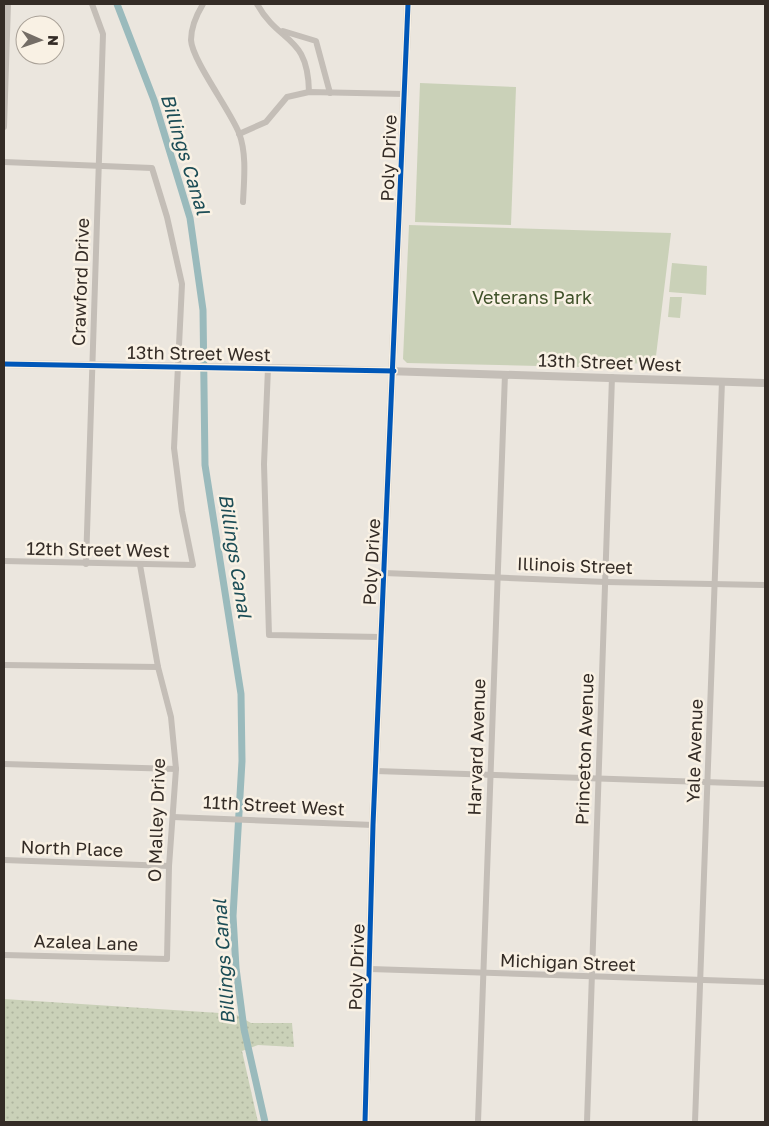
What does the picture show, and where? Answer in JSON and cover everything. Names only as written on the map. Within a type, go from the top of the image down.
[{"type":"street","points":[[4,127],[8,4]]},
{"type":"street","name":"Crawford Drive","points":[[86,564],[104,34],[92,4]]},
{"type":"street","points":[[203,4],[197,14],[191,41],[204,72],[221,97],[239,134],[245,167],[243,202]]},
{"type":"street","points":[[257,4],[265,19],[293,41],[303,55],[309,71],[309,92]]},
{"type":"street","name":"Poly Drive","points":[[365,1122],[373,825],[394,371],[408,4]]},
{"type":"street","points":[[276,28],[316,40],[330,93]]},
{"type":"street","points":[[239,134],[266,122],[287,96],[309,92],[404,94]]},
{"type":"street","points":[[4,162],[152,168],[167,217],[182,284],[179,366]]},
{"type":"street","name":"13th Street West","points":[[4,364],[198,366],[765,383]]},
{"type":"street","name":"12th Street West","points":[[4,561],[192,565],[182,511],[174,448],[179,366]]},
{"type":"street","points":[[268,368],[264,464],[269,635],[381,637]]},
{"type":"street","name":"Harvard Avenue","points":[[478,1122],[485,974],[490,775],[505,374]]},
{"type":"street","name":"Princeton Avenue","points":[[588,1122],[612,377]]},
{"type":"street","name":"Yale Avenue","points":[[695,1122],[722,381]]},
{"type":"street","name":"O Malley Drive","points":[[140,565],[158,667],[171,717],[176,769],[169,866],[166,959]]},
{"type":"street","name":"Illinois Street","points":[[384,573],[606,582],[765,585]]},
{"type":"street","points":[[4,664],[158,667]]},
{"type":"street","points":[[4,764],[176,769]]},
{"type":"street","points":[[376,771],[765,784]]},
{"type":"street","name":"11th Street West","points":[[173,817],[248,818],[373,825]]},
{"type":"street","name":"North Place","points":[[4,860],[169,866]]},
{"type":"street","name":"Azalea Lane","points":[[4,955],[166,959]]},
{"type":"street","name":"Michigan Street","points":[[370,969],[765,982]]},
{"type":"green space","points":[[420,83],[516,87],[511,225],[415,222]]},
{"type":"green space","name":"Veterans Park","points":[[409,225],[671,233],[655,364],[587,362],[581,367],[407,363],[403,359]]},
{"type":"green space","points":[[672,263],[707,266],[706,295],[669,292]]},
{"type":"green space","points":[[670,297],[682,297],[680,318],[668,317]]},
{"type":"green space","points":[[4,999],[235,1014],[251,1023],[292,1023],[294,1047],[258,1045],[242,1051],[258,1122],[4,1122]]},
{"type":"waterway","name":"Billings Canal","points":[[117,4],[154,100],[190,218],[203,310],[205,465],[241,694],[242,761],[233,916],[236,968],[244,1029],[265,1122]]},
{"type":"cycle path","points":[[365,1122],[373,825],[408,4]]},
{"type":"cycle path","points":[[4,364],[394,371]]}]
